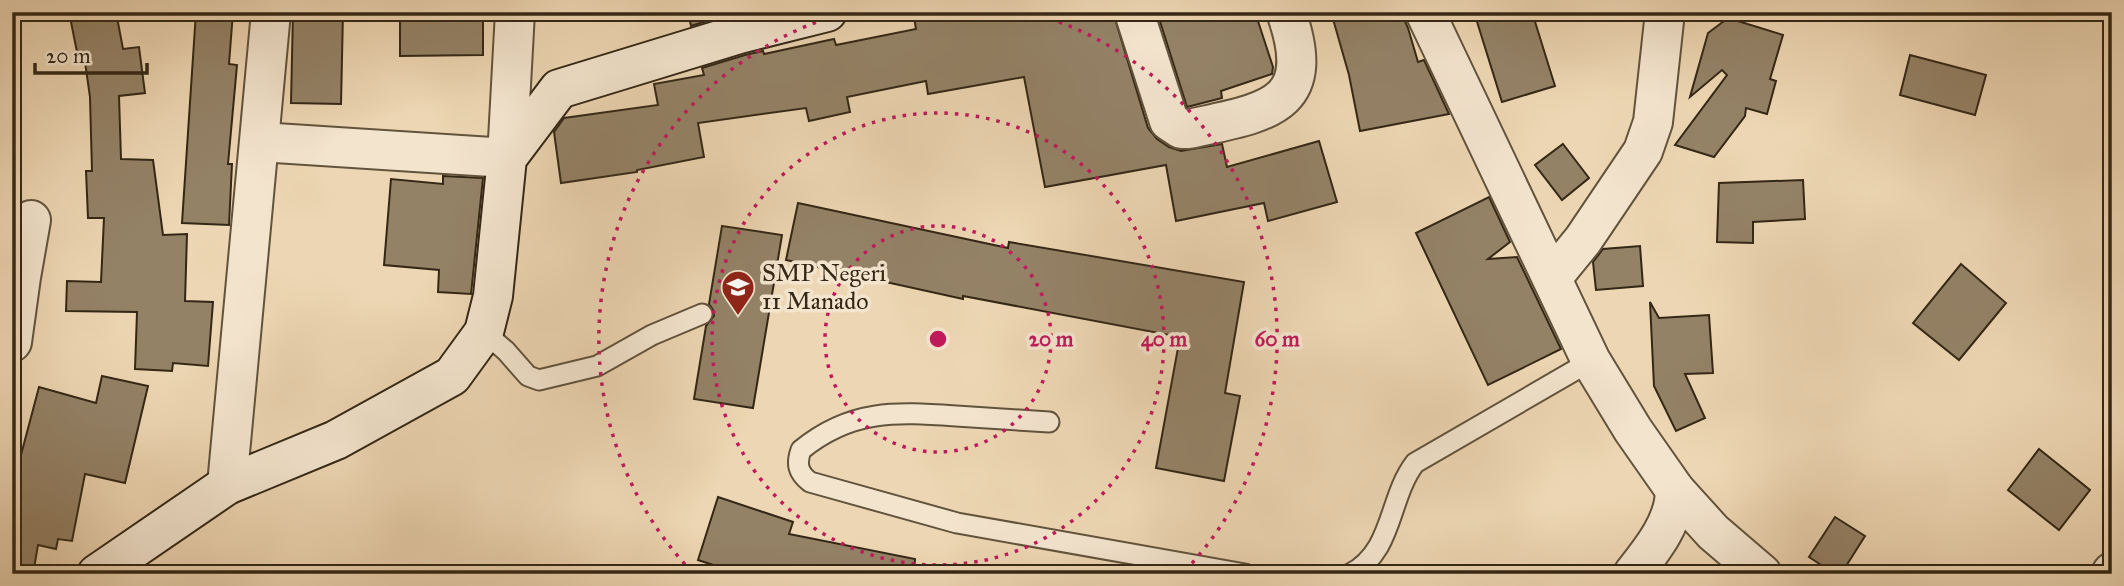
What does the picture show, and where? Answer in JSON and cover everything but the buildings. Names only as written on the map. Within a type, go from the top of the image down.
[{"type":"street","points":[[227,485],[271,12]]},
{"type":"street","points":[[97,574],[227,485],[336,440],[452,376],[484,332],[493,296],[507,158],[515,12]]},
{"type":"street","points":[[507,158],[559,89],[739,34],[827,12]]},
{"type":"street","points":[[1134,12],[1169,121],[1181,129],[1242,117],[1279,102],[1292,88],[1296,39],[1286,12]]},
{"type":"street","points":[[1425,12],[1591,361],[1633,430],[1675,490],[1713,532],[1762,574]]},
{"type":"street","points":[[1552,278],[1590,230],[1633,168],[1648,139],[1655,111],[1665,12]]},
{"type":"street","points":[[260,142],[507,158]]},
{"type":"street","points":[[12,342],[31,220]]},
{"type":"street","points":[[1633,574],[1654,547],[1675,505],[1675,490]]},
{"type":"lane","points":[[484,332],[506,351],[528,376],[539,380],[597,366],[652,335],[702,314]]},
{"type":"lane","points":[[1350,574],[1372,556],[1385,536],[1406,477],[1415,463],[1591,361]]},
{"type":"lane","points":[[1049,422],[902,412],[874,415],[850,421],[810,443],[801,450],[798,468],[800,475],[810,482],[827,488],[957,523],[1245,574]]},
{"type":"place","name":"SMP Negeri 11 Manado","points":[[738,317]]}]
